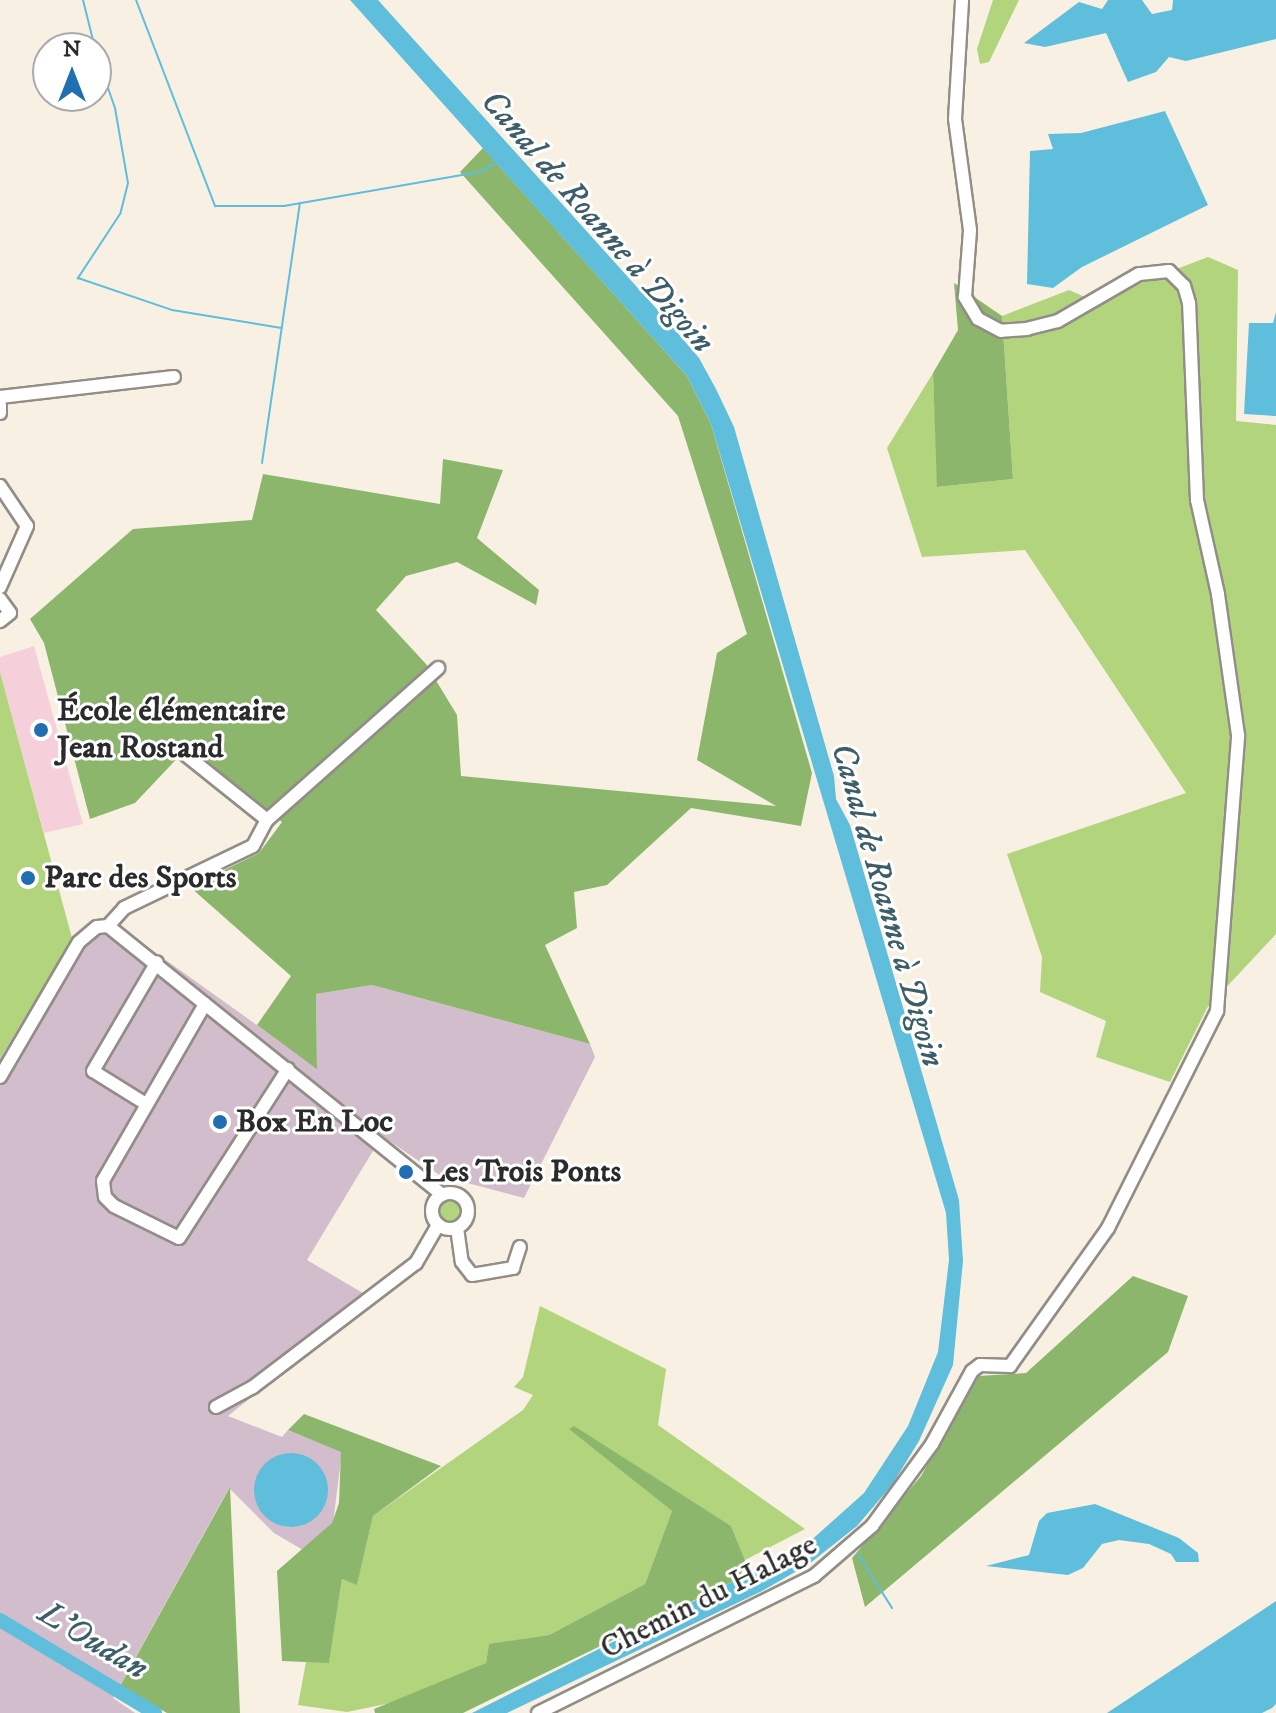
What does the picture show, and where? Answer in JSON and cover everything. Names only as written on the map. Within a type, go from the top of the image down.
[{"type":"street","name":"Chemin du Halage","points":[[538,1713],[814,1576],[840,1558],[898,1494],[980,1365],[1010,1366],[1108,1228],[1210,1029],[1219,999],[1238,735],[1218,594],[1197,500],[1189,303],[1184,286],[1169,271],[1139,274],[1058,321],[1027,329],[1001,331],[978,319],[965,297],[970,230],[955,119],[962,0]]},
{"type":"street","points":[[0,397],[174,377]]},
{"type":"street","points":[[0,405],[0,413]]},
{"type":"street","points":[[0,486],[27,526],[0,587]]},
{"type":"street","points":[[0,599],[5,617]]},
{"type":"street","points":[[108,926],[124,908],[253,846],[263,836],[267,820],[438,668]]},
{"type":"street","points":[[186,755],[267,820]]},
{"type":"street","points":[[0,1077],[79,942],[97,927],[108,926],[157,962],[442,1195],[461,1196],[468,1207],[466,1219],[457,1228]]},
{"type":"street","points":[[146,1104],[93,1071],[157,962]]},
{"type":"street","points":[[205,1004],[103,1181],[105,1197],[164,1236],[179,1238],[288,1069]]},
{"type":"street","points":[[438,1225],[431,1211],[442,1195]]},
{"type":"street","points":[[438,1225],[457,1228]]},
{"type":"street","points":[[216,1407],[253,1387],[416,1263],[438,1225]]},
{"type":"street","points":[[457,1228],[462,1262],[472,1275],[513,1268],[520,1247]]},
{"type":"shaded area","points":[[34,646],[83,824],[44,833],[0,672],[0,657]]},
{"type":"shaded area","points":[[107,918],[317,1068],[316,994],[372,985],[590,1044],[595,1057],[524,1198],[441,1176],[382,1136],[307,1260],[373,1299],[228,1416],[282,1437],[288,1430],[342,1452],[333,1523],[303,1550],[274,1533],[229,1488],[113,1698],[135,1713],[0,1713],[0,1059],[72,938],[96,919]]},
{"type":"green space","points":[[993,0],[1019,0],[989,62],[980,64],[977,49]]},
{"type":"green space","points":[[483,148],[687,376],[711,424],[812,773],[801,826],[691,808],[607,885],[574,892],[577,928],[545,945],[590,1044],[372,985],[316,994],[317,1069],[257,1025],[291,976],[190,887],[259,853],[282,822],[186,749],[135,803],[90,819],[44,643],[30,619],[133,529],[252,520],[263,474],[440,504],[443,459],[503,470],[477,538],[539,590],[536,605],[457,562],[406,576],[376,610],[426,664],[457,715],[461,776],[776,806],[697,760],[717,653],[747,634],[678,416],[460,172]]},
{"type":"green space","points":[[1208,257],[1238,270],[1236,421],[1276,425],[1276,934],[1207,1008],[1170,1082],[1096,1057],[1106,1021],[1040,992],[1042,957],[1007,854],[1186,793],[1025,550],[922,557],[887,448],[933,373],[938,487],[1013,479],[1002,316],[1069,290],[1094,301]]},
{"type":"green space","points":[[954,283],[1002,316],[1013,479],[937,487],[933,373],[958,330]]},
{"type":"green space","name":"Parc des Sports","points":[[0,672],[72,938],[0,1059]]},
{"type":"green space","points":[[450,1198],[460,1201],[463,1211],[460,1221],[450,1224],[440,1221],[437,1211],[440,1201]]},
{"type":"green space","points":[[1133,1276],[1188,1296],[1168,1352],[865,1607],[852,1558],[921,1476],[978,1376],[1026,1373]]},
{"type":"green space","points":[[540,1306],[666,1369],[658,1425],[805,1529],[745,1560],[731,1526],[570,1429],[672,1511],[645,1584],[549,1635],[489,1645],[486,1663],[405,1700],[347,1712],[298,1705],[306,1662],[329,1662],[342,1579],[357,1584],[373,1516],[523,1410],[533,1395],[514,1387],[523,1377]]},
{"type":"green space","points":[[304,1414],[441,1466],[373,1516],[357,1585],[342,1579],[329,1663],[282,1661],[277,1571],[332,1523],[339,1503],[341,1452],[288,1430]]},
{"type":"green space","points":[[574,1426],[731,1526],[745,1560],[740,1578],[463,1713],[375,1713],[374,1709],[486,1663],[489,1644],[549,1635],[645,1584],[672,1511],[569,1429]]},
{"type":"green space","points":[[230,1487],[240,1713],[167,1713],[120,1686]]},
{"type":"water","points":[[350,0],[378,0],[664,317],[699,358],[716,389],[734,427],[834,776],[836,799],[850,825],[959,1200],[963,1261],[953,1365],[919,1441],[892,1485],[857,1526],[809,1564],[762,1591],[507,1713],[472,1713],[807,1544],[864,1493],[908,1426],[938,1352],[949,1260],[946,1213],[711,424],[687,376]]},
{"type":"water","points":[[1108,0],[1142,0],[1152,14],[1172,10],[1173,0],[1276,0],[1276,39],[1186,61],[1169,57],[1156,72],[1128,82],[1106,33],[1045,47],[1024,43],[1079,2],[1102,9]]},
{"type":"water","points":[[1165,111],[1208,205],[1082,267],[1053,288],[1027,284],[1030,151],[1053,149],[1048,134],[1081,133]]},
{"type":"water","points":[[1276,312],[1276,416],[1244,414],[1249,323],[1273,323]]},
{"type":"water","points":[[291,1453],[312,1459],[322,1469],[328,1490],[322,1511],[312,1521],[291,1527],[270,1521],[260,1511],[254,1490],[260,1469],[270,1459]]},
{"type":"water","points":[[1095,1504],[1179,1538],[1198,1553],[1199,1562],[1176,1562],[1171,1554],[1149,1544],[1119,1540],[1102,1544],[1083,1568],[1068,1575],[986,1566],[1029,1555],[1039,1521],[1047,1513]]},
{"type":"water","points":[[1276,1601],[1276,1704],[1272,1708],[1262,1713],[1107,1713]]},
{"type":"waterway","points":[[83,0],[91,32]]},
{"type":"waterway","points":[[136,0],[215,206],[284,206],[479,172],[496,163]]},
{"type":"waterway","points":[[112,99],[128,183],[120,214],[78,278],[172,310],[282,328]]},
{"type":"waterway","points":[[262,463],[300,203]]},
{"type":"waterway","points":[[858,1554],[892,1608]]},
{"type":"waterway","name":"L'Oudan","points":[[0,1620],[155,1713]]},
{"type":"place","name":"École élémentaire Jean Rostand","points":[[41,730]]},
{"type":"place","name":"Parc des Sports","points":[[28,878]]},
{"type":"place","name":"Box En Loc","points":[[220,1122]]},
{"type":"place","name":"Les Trois Ponts","points":[[406,1172]]},
{"type":"water label","name":"Canal de Roanne à Digoin","points":[[597,222]]},
{"type":"water label","name":"Canal de Roanne à Digoin","points":[[887,905]]}]
